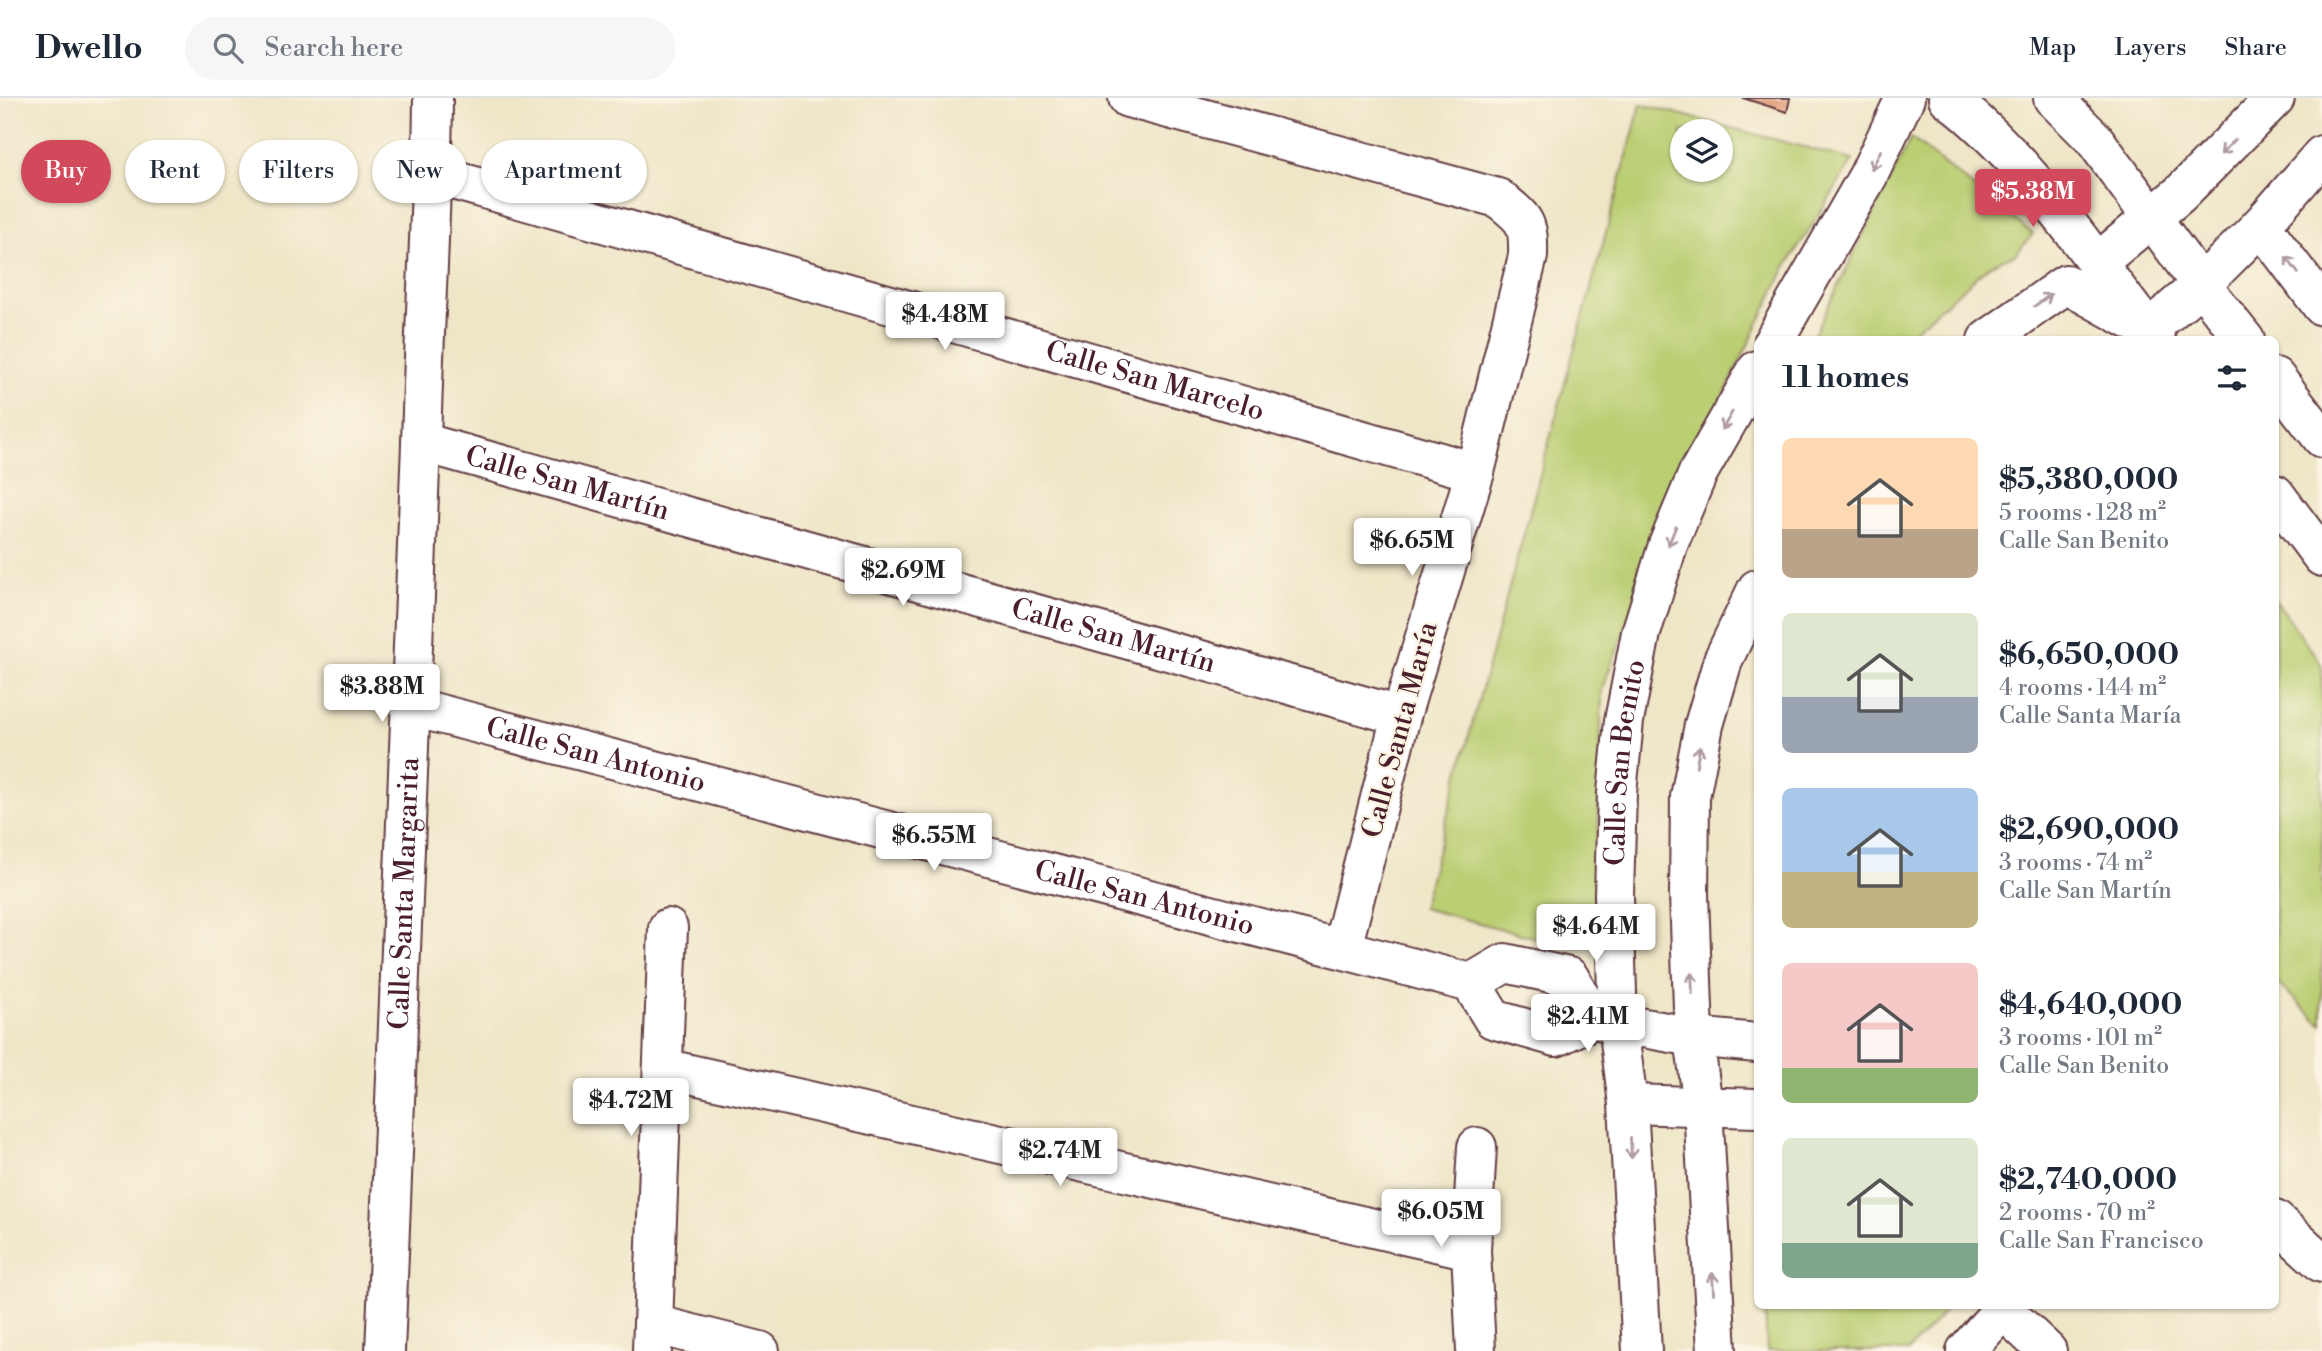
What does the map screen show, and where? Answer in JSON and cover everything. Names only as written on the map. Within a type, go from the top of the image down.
[{"type":"street","name":"Calle Santa Margarita","points":[[432,140],[433,98]]},
{"type":"street","name":"Calle Santa María","points":[[1128,98],[1498,198],[1519,214],[1529,231],[1528,256],[1475,472],[1401,716],[1342,948]]},
{"type":"street","points":[[1776,336],[1868,176],[1905,98]]},
{"type":"street","points":[[1948,98],[1980,122],[2018,162],[2152,335]]},
{"type":"street","points":[[2053,98],[2094,139],[2242,336]]},
{"type":"street","points":[[2097,263],[2152,219],[2209,166],[2275,98]]},
{"type":"street","points":[[2152,335],[2261,225],[2322,155]]},
{"type":"street","name":"Calle San Marcelo","points":[[467,184],[1475,472]]},
{"type":"street","name":"Calle Santa Margarita","points":[[385,1351],[431,203]]},
{"type":"street","points":[[2261,225],[2322,306]]},
{"type":"street","points":[[2006,334],[2066,284],[2152,335]]},
{"type":"street","name":"Calle San Benito","points":[[1642,1351],[1629,1104],[1605,1022],[1614,895],[1617,793],[1624,721],[1641,634],[1668,545],[1698,473],[1754,375]]},
{"type":"street","points":[[2279,382],[2322,438]]},
{"type":"street","name":"Calle San Martín","points":[[421,442],[1401,716]]},
{"type":"street","points":[[2279,499],[2322,557]]},
{"type":"street","points":[[1717,1351],[1703,1107],[1694,1037],[1689,894],[1690,797],[1703,725],[1723,660],[1754,595]]},
{"type":"street","name":"Calle San Antonio","points":[[412,707],[1471,983]]},
{"type":"street","points":[[668,928],[652,1338],[760,1351]]},
{"type":"street","points":[[1605,1022],[1569,976],[1505,963],[1471,983],[1493,1019],[1556,1037],[1605,1022],[1694,1037],[1754,1043]]},
{"type":"street","points":[[663,1068],[1471,1250]]},
{"type":"street","points":[[1629,1104],[1754,1108]]},
{"type":"street","points":[[1476,1351],[1471,1250],[1477,1147]]},
{"type":"street","points":[[2279,1224],[2322,1263]]},
{"type":"street","points":[[1966,1351],[1999,1309]]},
{"type":"street","points":[[2003,1309],[2047,1351]]},
{"type":"green space","points":[[1641,104],[1698,119],[1670,119],[1670,182],[1733,182],[1733,128],[1853,160],[1786,267],[1730,382],[1657,548],[1602,689],[1596,907],[1573,943],[1540,939],[1422,908]]},
{"type":"green space","points":[[1911,138],[2033,234],[2016,254],[1990,265],[1907,336],[1813,336]]},
{"type":"green space","points":[[2279,605],[2322,665],[2322,1025],[2279,985]]},
{"type":"green space","points":[[1765,1309],[1947,1309],[1908,1351],[1767,1351]]},
{"type":"building","points":[[1743,98],[1790,98],[1787,112]]}]
